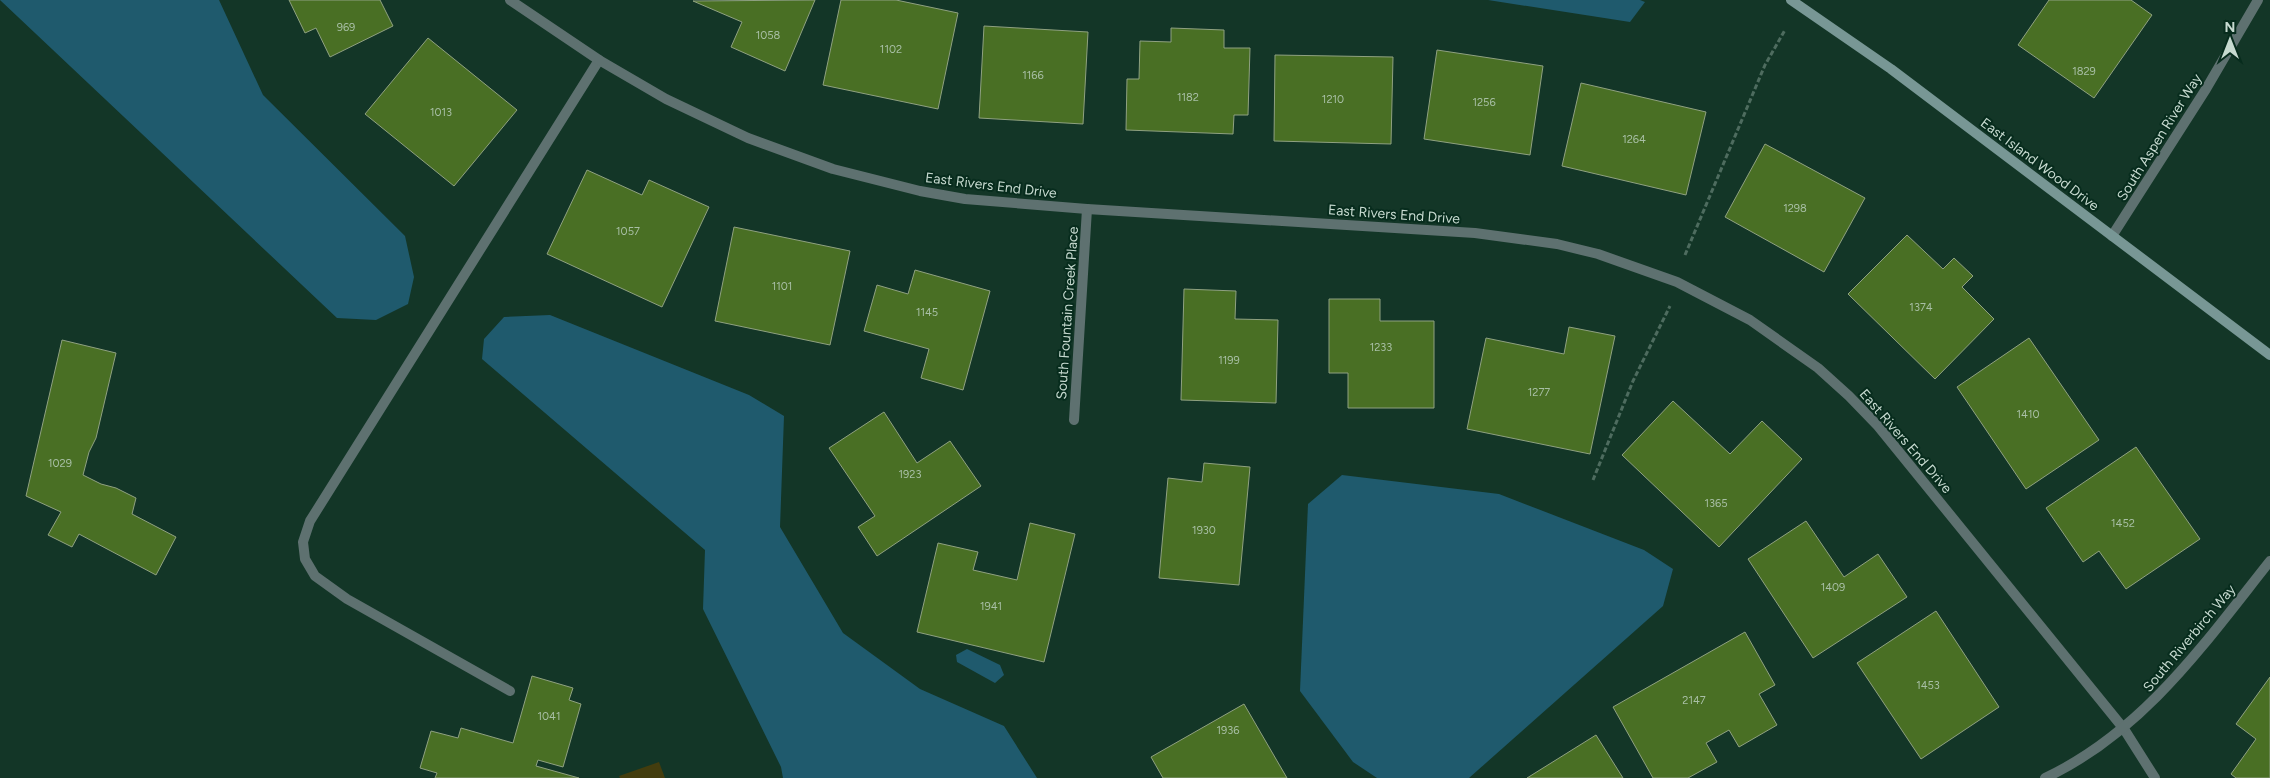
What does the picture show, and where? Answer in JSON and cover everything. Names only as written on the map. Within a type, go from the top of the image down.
[{"type":"street","name":"East Rivers End Drive","points":[[510,0],[599,60],[666,98],[748,138],[833,169],[920,191],[965,199],[1087,209],[1475,233],[1557,244],[1582,250],[1638,266],[1677,282],[1750,320],[1778,339],[1818,368],[1878,426],[2124,729],[2155,778]]},
{"type":"street","name":"East Island Wood Drive","points":[[1791,0],[1891,69],[2270,355]]},
{"type":"street","name":"South Aspen River Way","points":[[2112,236],[2206,89],[2258,0]]},
{"type":"street","points":[[510,691],[347,599],[315,576],[305,559],[303,542],[310,521],[599,60]]},
{"type":"street","name":"South Fountain Creek Place","points":[[1074,420],[1087,209]]},
{"type":"street","name":"South Riverbirch Way","points":[[2045,778],[2067,768],[2124,729],[2179,676],[2270,561]]},
{"type":"path","points":[[1685,255],[1765,65],[1786,30]]},
{"type":"path","points":[[1593,480],[1633,381],[1670,306]]},
{"type":"shaded area","points":[[659,762],[665,778],[620,778],[619,776]]},
{"type":"water","points":[[0,0],[219,0],[263,95],[405,236],[414,277],[408,304],[376,320],[337,318]]},
{"type":"water","points":[[1488,0],[1640,0],[1645,2],[1630,22]]},
{"type":"water","points":[[550,315],[749,395],[784,416],[780,527],[843,633],[920,689],[1004,726],[1037,778],[783,778],[781,767],[703,609],[705,550],[482,359],[484,339],[504,317]]},
{"type":"water","points":[[1342,475],[1499,494],[1644,550],[1673,569],[1663,606],[1469,778],[1377,778],[1353,762],[1300,691],[1308,504]]},
{"type":"water","points":[[967,649],[1000,665],[1004,675],[995,683],[957,662],[956,655]]},
{"type":"building","points":[[289,0],[380,0],[393,26],[330,57],[316,28],[305,33]]},
{"type":"building","points":[[815,0],[785,71],[731,47],[742,22],[693,1]]},
{"type":"building","points":[[841,0],[896,0],[958,13],[938,109],[823,85]]},
{"type":"building","points":[[2049,0],[2131,0],[2152,15],[2094,98],[2018,45]]},
{"type":"building","points":[[984,26],[1088,32],[1083,124],[979,118]]},
{"type":"building","points":[[1171,28],[1224,30],[1224,48],[1250,48],[1248,115],[1234,115],[1233,134],[1126,130],[1127,79],[1139,79],[1140,41],[1171,42]]},
{"type":"building","points":[[428,38],[517,110],[454,186],[365,114]]},
{"type":"building","points":[[1437,50],[1543,66],[1530,155],[1424,139]]},
{"type":"building","points":[[1275,55],[1393,57],[1391,144],[1274,141]]},
{"type":"building","points":[[1581,83],[1706,112],[1686,195],[1562,166]]},
{"type":"building","points":[[1765,144],[1865,198],[1824,272],[1725,217]]},
{"type":"building","points":[[587,170],[642,195],[649,180],[709,207],[662,307],[547,254]]},
{"type":"building","points":[[734,227],[850,251],[830,345],[715,321]]},
{"type":"building","points":[[1907,235],[1943,269],[1954,258],[1973,276],[1962,287],[1994,319],[1935,379],[1848,294]]},
{"type":"building","points":[[915,270],[990,291],[963,390],[921,378],[929,349],[864,331],[877,285],[908,294]]},
{"type":"building","points":[[1184,289],[1236,291],[1235,319],[1278,320],[1276,403],[1181,400]]},
{"type":"building","points":[[1329,299],[1380,299],[1380,321],[1434,321],[1434,408],[1348,408],[1348,373],[1329,373]]},
{"type":"building","points":[[1569,327],[1615,336],[1590,454],[1467,429],[1486,338],[1564,354]]},
{"type":"building","points":[[2029,338],[2099,440],[2026,489],[1957,387]]},
{"type":"building","points":[[62,340],[116,353],[96,438],[89,452],[83,475],[136,498],[132,514],[176,537],[156,575],[79,534],[72,547],[48,535],[61,512],[26,496]]},
{"type":"building","points":[[1673,401],[1730,454],[1762,421],[1802,459],[1719,547],[1622,455]]},
{"type":"building","points":[[884,412],[917,463],[950,441],[981,486],[877,556],[858,527],[875,516],[829,448]]},
{"type":"building","points":[[2136,447],[2200,539],[2126,589],[2099,551],[2083,562],[2046,508]]},
{"type":"building","points":[[1204,463],[1250,467],[1239,585],[1159,578],[1168,478],[1202,482]]},
{"type":"building","points":[[1806,521],[1844,577],[1878,554],[1907,597],[1813,658],[1748,559]]},
{"type":"building","points":[[1030,523],[1075,534],[1044,662],[917,632],[938,543],[978,552],[973,570],[1017,580]]},
{"type":"building","points":[[1936,611],[1999,707],[1921,759],[1857,663]]},
{"type":"building","points":[[1745,632],[1775,685],[1759,694],[1777,725],[1739,747],[1729,730],[1706,743],[1717,762],[1688,778],[1653,778],[1613,707]]},
{"type":"building","points":[[532,676],[573,688],[569,700],[581,704],[563,767],[538,760],[536,766],[579,778],[435,778],[437,773],[420,768],[431,731],[458,738],[461,728],[513,743]]},
{"type":"building","points":[[2270,677],[2270,778],[2236,778],[2231,774],[2256,739],[2236,724]]},
{"type":"building","points":[[1244,704],[1287,778],[1163,778],[1151,757]]},
{"type":"building","points":[[1596,735],[1623,778],[1527,778]]}]
